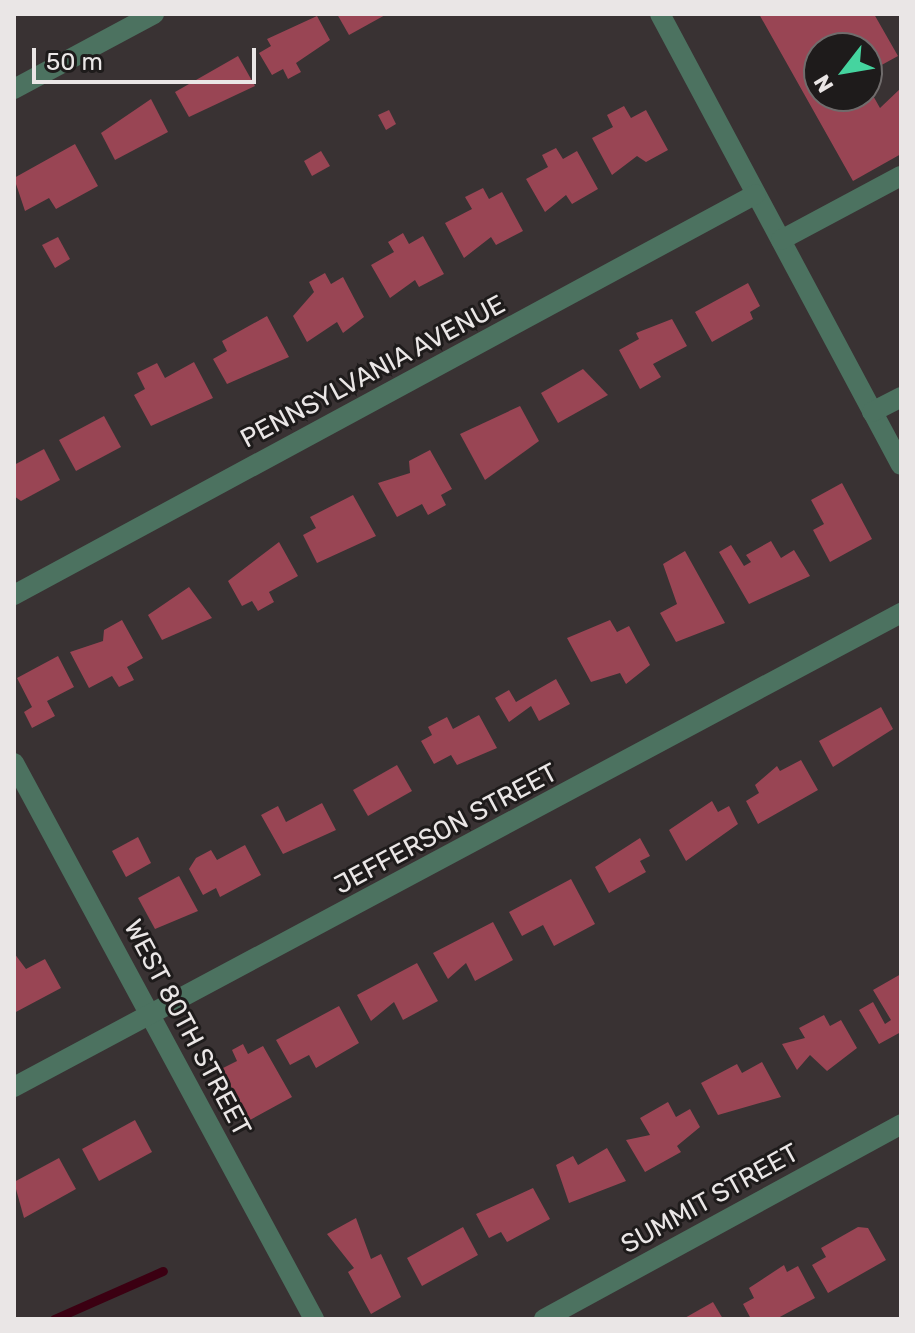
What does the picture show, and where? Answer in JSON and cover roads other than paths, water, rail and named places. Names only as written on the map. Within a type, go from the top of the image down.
[{"type":"street","points":[[14,89],[154,14]]},
{"type":"street","points":[[660,14],[901,465]]},
{"type":"street","points":[[781,240],[901,176]]},
{"type":"street","name":"PENNSYLVANIA AVENUE","points":[[14,595],[756,194]]},
{"type":"street","points":[[872,412],[901,397]]},
{"type":"street","name":"JEFFERSON STREET","points":[[14,1087],[152,1017],[901,613]]},
{"type":"street","name":"WEST 80TH STREET","points":[[14,763],[314,1319]]},
{"type":"street","name":"SUMMIT STREET","points":[[544,1319],[901,1124]]},
{"type":"waterway","points":[[54,1319],[163,1271]]}]
